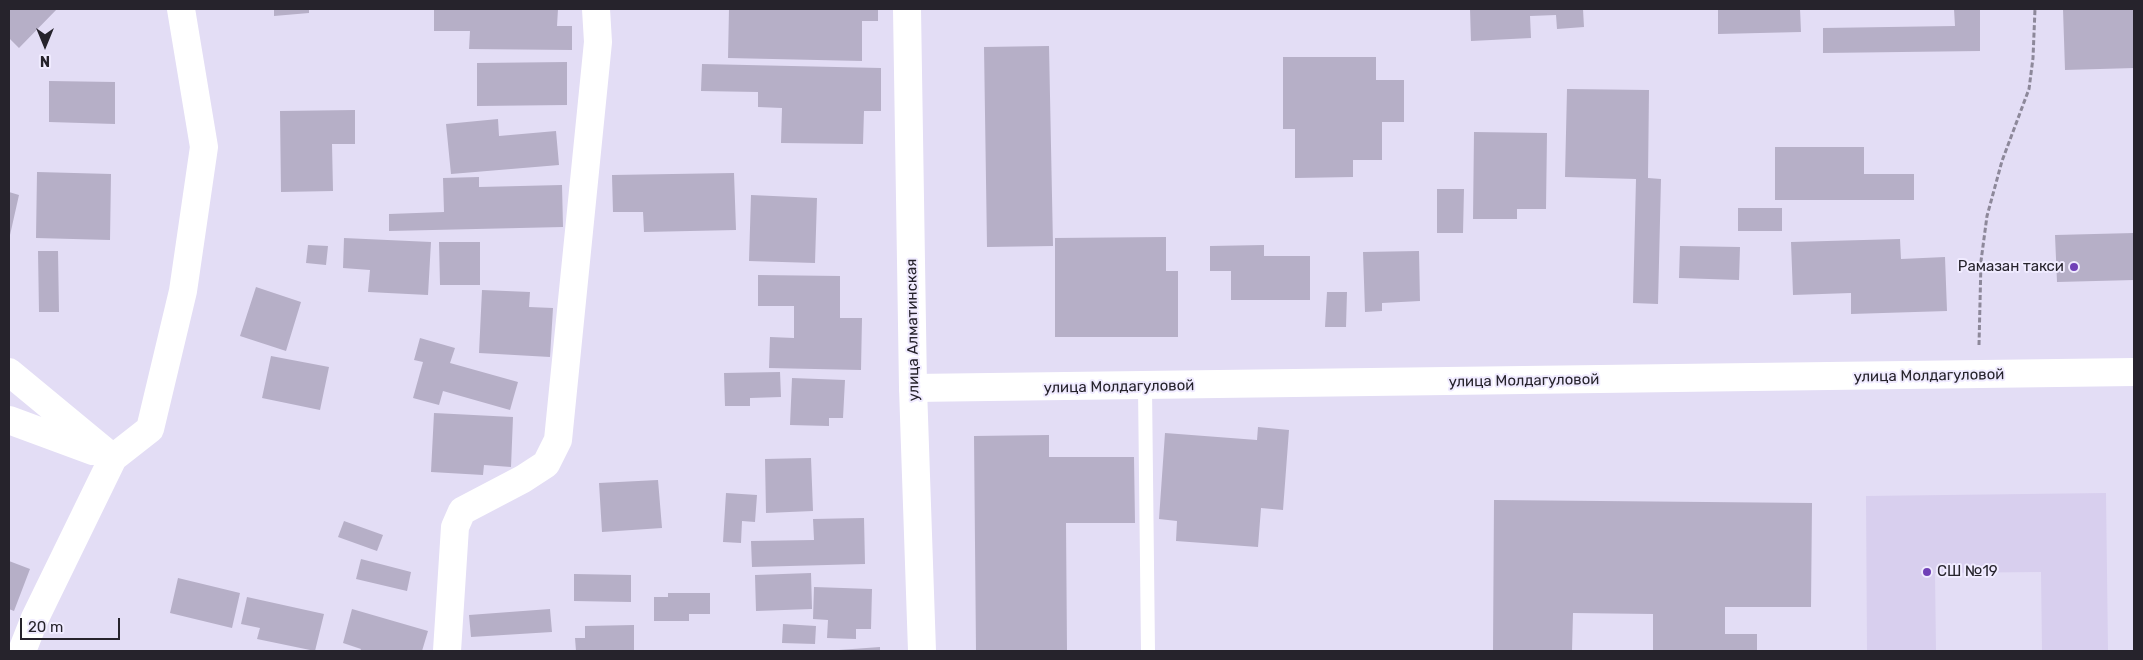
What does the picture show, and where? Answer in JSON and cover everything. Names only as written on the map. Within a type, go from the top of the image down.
[{"type":"street","points":[[22,651],[35,618],[113,458],[150,429],[183,291],[204,148],[181,9]]},
{"type":"street","points":[[446,651],[455,527],[462,511],[523,479],[546,464],[558,440],[598,42],[596,9]]},
{"type":"street","name":"улица Алматинская","points":[[907,9],[913,388],[922,651]]},
{"type":"street","points":[[9,372],[113,458]]},
{"type":"street","name":"улица Молдагуловой","points":[[913,388],[1145,387],[2134,372]]},
{"type":"street","points":[[9,420],[113,458]]},
{"type":"lane","points":[[1145,387],[1148,651]]},
{"type":"path","points":[[1979,375],[1981,261],[1987,216],[2002,161],[2029,89],[2033,58],[2035,9]]},
{"type":"shaded area","name":"СШ №19","points":[[2106,493],[2108,651],[2042,651],[2041,572],[1935,573],[1936,651],[1867,651],[1866,496]]},
{"type":"building","points":[[9,9],[57,9],[19,48],[9,38]]},
{"type":"building","points":[[274,9],[309,9],[309,13],[274,16]]},
{"type":"building","points":[[434,9],[558,9],[557,26],[572,26],[572,50],[469,49],[470,31],[434,31]]},
{"type":"building","points":[[729,9],[878,9],[878,21],[862,21],[862,61],[728,58]]},
{"type":"building","points":[[1470,9],[1583,9],[1584,27],[1557,29],[1556,15],[1530,16],[1531,38],[1471,41]]},
{"type":"building","points":[[1718,9],[1800,9],[1801,32],[1718,34]]},
{"type":"building","points":[[1954,9],[1980,9],[1980,51],[1823,53],[1823,28],[1955,26]]},
{"type":"building","points":[[2063,9],[2134,9],[2134,68],[2065,70]]},
{"type":"building","points":[[1049,46],[1053,246],[987,247],[984,47]]},
{"type":"building","points":[[1283,57],[1376,57],[1376,80],[1404,80],[1404,122],[1382,122],[1382,160],[1353,160],[1353,177],[1295,178],[1295,129],[1283,129]]},
{"type":"building","points":[[567,62],[567,105],[477,106],[477,63]]},
{"type":"building","points":[[702,64],[881,68],[881,111],[864,111],[863,144],[781,143],[782,108],[758,107],[758,92],[701,91]]},
{"type":"building","points":[[49,81],[115,82],[115,124],[49,122]]},
{"type":"building","points":[[1567,89],[1649,90],[1648,178],[1661,179],[1658,304],[1633,303],[1636,179],[1565,177]]},
{"type":"building","points":[[355,110],[355,144],[332,144],[333,191],[281,192],[280,111]]},
{"type":"building","points":[[498,119],[499,136],[556,131],[559,165],[451,174],[446,124]]},
{"type":"building","points":[[1474,132],[1547,133],[1546,209],[1517,209],[1517,219],[1473,219]]},
{"type":"building","points":[[1775,147],[1864,147],[1864,174],[1914,174],[1914,200],[1775,200]]},
{"type":"building","points":[[37,172],[111,174],[110,240],[36,238]]},
{"type":"building","points":[[734,173],[736,230],[644,232],[643,212],[613,212],[612,175]]},
{"type":"building","points":[[479,177],[479,187],[562,185],[563,227],[389,231],[389,214],[444,212],[443,178]]},
{"type":"building","points":[[1437,189],[1464,189],[1463,233],[1437,233]]},
{"type":"building","points":[[9,192],[19,195],[10,235],[9,234]]},
{"type":"building","points":[[751,195],[817,198],[815,263],[749,261]]},
{"type":"building","points":[[1738,208],[1782,208],[1782,231],[1738,231]]},
{"type":"building","points":[[2134,233],[2134,280],[2057,282],[2055,235]]},
{"type":"building","points":[[1166,237],[1166,271],[1178,271],[1178,337],[1055,337],[1055,238]]},
{"type":"building","points":[[344,238],[431,242],[428,295],[368,292],[370,270],[343,268]]},
{"type":"building","points":[[1900,239],[1901,259],[1945,257],[1947,311],[1851,314],[1851,293],[1793,295],[1791,242]]},
{"type":"building","points":[[439,242],[480,242],[480,285],[440,285]]},
{"type":"building","points":[[308,245],[328,246],[326,265],[306,263]]},
{"type":"building","points":[[1264,245],[1264,256],[1310,256],[1310,300],[1231,300],[1231,271],[1210,271],[1210,246]]},
{"type":"building","points":[[1680,246],[1740,247],[1739,280],[1679,278]]},
{"type":"building","points":[[38,251],[58,251],[59,312],[39,312]]},
{"type":"building","points":[[1419,251],[1420,301],[1382,303],[1382,311],[1365,312],[1363,252]]},
{"type":"building","points":[[758,275],[840,276],[840,318],[862,318],[861,370],[769,368],[770,337],[794,338],[794,306],[758,306]]},
{"type":"building","points":[[256,287],[301,302],[286,351],[240,336]]},
{"type":"building","points":[[482,290],[530,292],[529,307],[553,308],[550,357],[479,353]]},
{"type":"building","points":[[1327,292],[1347,292],[1346,327],[1325,327]]},
{"type":"building","points":[[420,338],[455,348],[450,363],[518,382],[510,410],[443,391],[439,405],[413,398],[423,362],[414,360]]},
{"type":"building","points":[[271,356],[329,367],[320,410],[262,398]]},
{"type":"building","points":[[780,372],[781,397],[750,398],[750,406],[725,406],[724,373]]},
{"type":"building","points":[[792,378],[845,380],[843,418],[829,418],[829,426],[790,425]]},
{"type":"building","points":[[434,413],[513,417],[511,467],[484,465],[483,475],[431,472]]},
{"type":"building","points":[[1258,427],[1289,430],[1283,510],[1261,508],[1258,547],[1176,541],[1177,521],[1159,519],[1165,433],[1257,440]]},
{"type":"building","points":[[1049,435],[1049,457],[1134,457],[1135,523],[1066,523],[1067,651],[976,651],[974,436]]},
{"type":"building","points":[[811,458],[813,511],[766,513],[765,459]]},
{"type":"building","points":[[658,480],[662,528],[602,532],[599,483]]},
{"type":"building","points":[[726,493],[757,495],[755,522],[742,521],[741,543],[723,542]]},
{"type":"building","points":[[1494,500],[1812,503],[1811,607],[1725,607],[1725,634],[1757,634],[1757,651],[1653,651],[1653,614],[1573,613],[1572,651],[1493,651]]},
{"type":"building","points":[[864,518],[865,564],[752,567],[751,541],[814,540],[813,519]]},
{"type":"building","points":[[344,521],[383,535],[377,551],[338,537]]},
{"type":"building","points":[[361,559],[411,572],[407,591],[356,579]]},
{"type":"building","points":[[9,561],[30,569],[14,611],[9,609]]},
{"type":"building","points":[[811,573],[812,609],[756,611],[755,575]]},
{"type":"building","points":[[574,574],[631,575],[631,602],[574,601]]},
{"type":"building","points":[[178,578],[240,593],[232,628],[170,613]]},
{"type":"building","points":[[814,587],[872,589],[871,629],[856,629],[856,639],[827,638],[828,620],[813,619]]},
{"type":"building","points":[[668,593],[710,593],[710,614],[689,614],[689,621],[654,621],[654,597],[668,597]]},
{"type":"building","points":[[247,597],[324,614],[315,651],[257,639],[260,628],[241,624]]},
{"type":"building","points":[[352,609],[428,631],[422,651],[360,651],[361,649],[343,643]]},
{"type":"building","points":[[550,609],[552,632],[471,637],[469,615]]},
{"type":"building","points":[[783,624],[816,626],[815,644],[782,643]]},
{"type":"building","points":[[634,625],[634,651],[576,651],[575,638],[585,638],[585,626]]},
{"type":"building","points":[[880,647],[880,651],[839,651],[839,650]]},
{"type":"place","name":"Рамазан такси","points":[[2074,267]]},
{"type":"place","name":"СШ №19","points":[[1927,572]]}]
